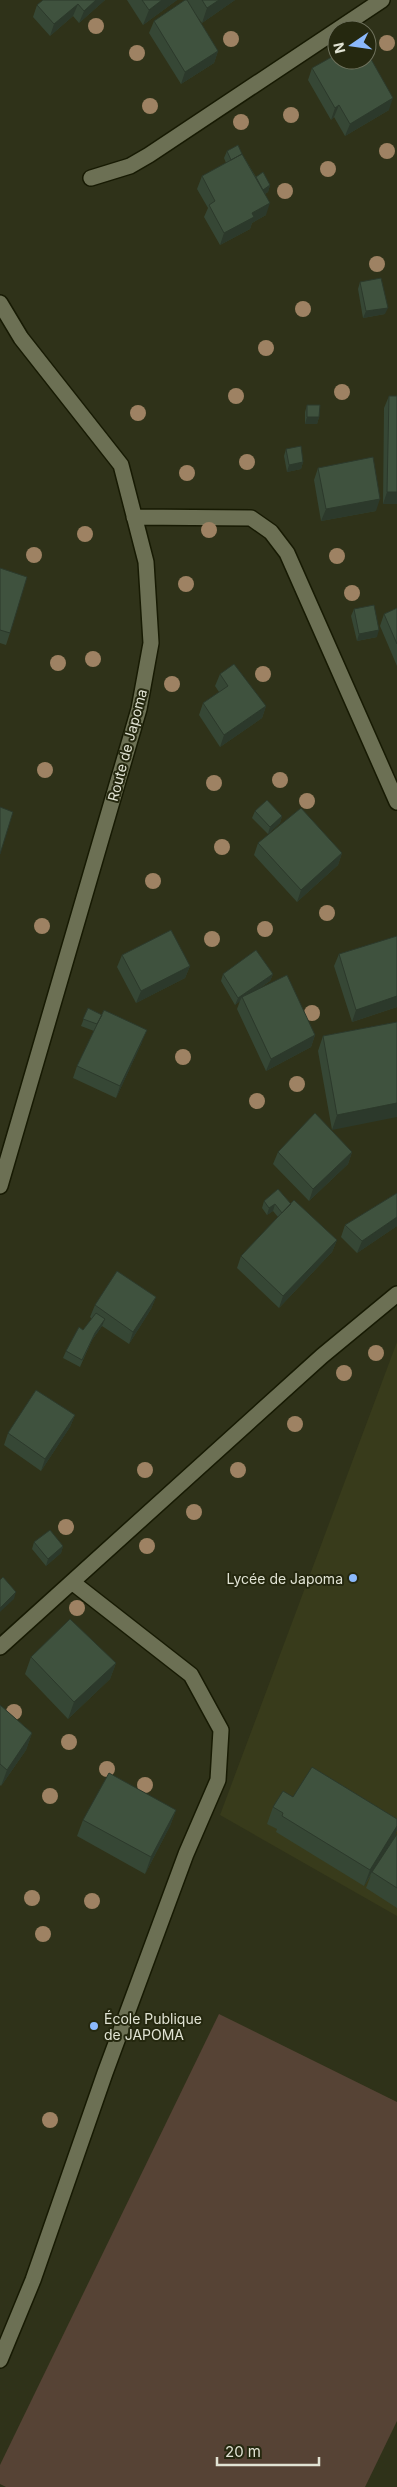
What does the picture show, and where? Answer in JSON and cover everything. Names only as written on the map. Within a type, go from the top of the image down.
[{"type":"street","points":[[352,20],[382,0]]},
{"type":"street","points":[[91,178],[130,166],[149,155],[327,37]]},
{"type":"street","name":"Route de Japoma","points":[[0,303],[21,338],[121,465],[146,562],[151,643],[139,709],[0,1186]]},
{"type":"street","points":[[134,516],[251,518],[271,532],[287,553],[397,802]]},
{"type":"street","points":[[0,1647],[322,1356],[397,1294]]},
{"type":"street","points":[[0,2360],[33,2280],[105,2073],[186,1854],[218,1780],[221,1730],[191,1675],[72,1582]]},
{"type":"shaded area","name":"Lycée de Japoma","points":[[397,1342],[397,1916],[220,1815]]},
{"type":"shaded area","points":[[219,2014],[397,2102],[397,2421],[365,2487],[6,2487],[0,2484],[0,2465]]},
{"type":"building","points":[[43,0],[96,0],[84,11],[78,4],[54,24],[37,5]]},
{"type":"building","points":[[142,0],[162,0],[149,10]]},
{"type":"building","points":[[187,0],[218,51],[185,72],[154,21]]},
{"type":"building","points":[[202,0],[219,0],[207,8]]},
{"type":"building","points":[[327,60],[327,70],[377,70],[393,98],[350,124],[339,105],[335,108],[312,68]]},
{"type":"building","points":[[238,145],[242,154],[231,160],[227,151]]},
{"type":"building","points":[[242,154],[270,203],[252,213],[254,217],[224,233],[209,205],[215,201],[202,176]]},
{"type":"building","points":[[263,172],[270,185],[263,190],[256,177]]},
{"type":"building","points":[[381,278],[388,308],[366,311],[360,282]]},
{"type":"building","points":[[389,396],[397,396],[397,492],[387,492]]},
{"type":"building","points":[[307,405],[320,405],[319,417],[307,417]]},
{"type":"building","points":[[301,446],[303,462],[289,465],[286,449]]},
{"type":"building","points":[[373,457],[380,499],[326,509],[318,468]]},
{"type":"building","points":[[0,568],[27,577],[10,633],[0,630]]},
{"type":"building","points":[[374,605],[379,630],[359,634],[354,609]]},
{"type":"building","points":[[397,608],[397,644],[384,614]]},
{"type":"building","points":[[234,664],[266,706],[224,735],[203,703],[228,686],[220,674]]},
{"type":"building","points":[[267,800],[282,816],[270,827],[255,811]]},
{"type":"building","points":[[0,807],[13,812],[0,854]]},
{"type":"building","points":[[301,808],[342,853],[301,890],[258,843]]},
{"type":"building","points":[[171,930],[190,966],[141,991],[122,955]]},
{"type":"building","points":[[397,936],[397,996],[356,1010],[339,954]]},
{"type":"building","points":[[256,950],[273,974],[238,998],[223,974]]},
{"type":"building","points":[[287,975],[315,1035],[271,1059],[242,997]]},
{"type":"building","points":[[88,1008],[102,1015],[97,1024],[83,1019]]},
{"type":"building","points":[[104,1010],[147,1030],[120,1086],[77,1066]]},
{"type":"building","points":[[397,1022],[397,1103],[337,1115],[323,1036]]},
{"type":"building","points":[[315,1113],[352,1152],[313,1189],[278,1152]]},
{"type":"building","points":[[278,1189],[291,1204],[282,1213],[275,1204],[269,1208],[264,1201]]},
{"type":"building","points":[[397,1193],[397,1217],[362,1241],[345,1225]]},
{"type":"building","points":[[294,1200],[337,1240],[283,1296],[241,1256]]},
{"type":"building","points":[[117,1271],[156,1297],[133,1332],[95,1305]]},
{"type":"building","points":[[96,1313],[105,1319],[95,1333],[82,1360],[66,1351],[79,1327],[83,1330]]},
{"type":"building","points":[[36,1390],[75,1415],[45,1459],[8,1433]]},
{"type":"building","points":[[50,1530],[63,1546],[48,1559],[34,1542]]},
{"type":"building","points":[[3,1577],[16,1592],[0,1608],[0,1580]]},
{"type":"building","points":[[70,1619],[116,1663],[74,1702],[31,1657]]},
{"type":"building","points":[[0,1705],[32,1733],[7,1770],[0,1764]]},
{"type":"building","points":[[312,1767],[397,1819],[397,1826],[370,1870],[282,1816],[283,1813],[273,1807],[283,1791],[293,1797]]},
{"type":"building","points":[[109,1773],[176,1810],[151,1857],[83,1820]]},
{"type":"building","points":[[397,1834],[397,1888],[372,1872]]},
{"type":"place","name":"Lycée de Japoma","points":[[353,1578]]},
{"type":"place","name":"École Publique de JAPOMA","points":[[94,2026]]}]
